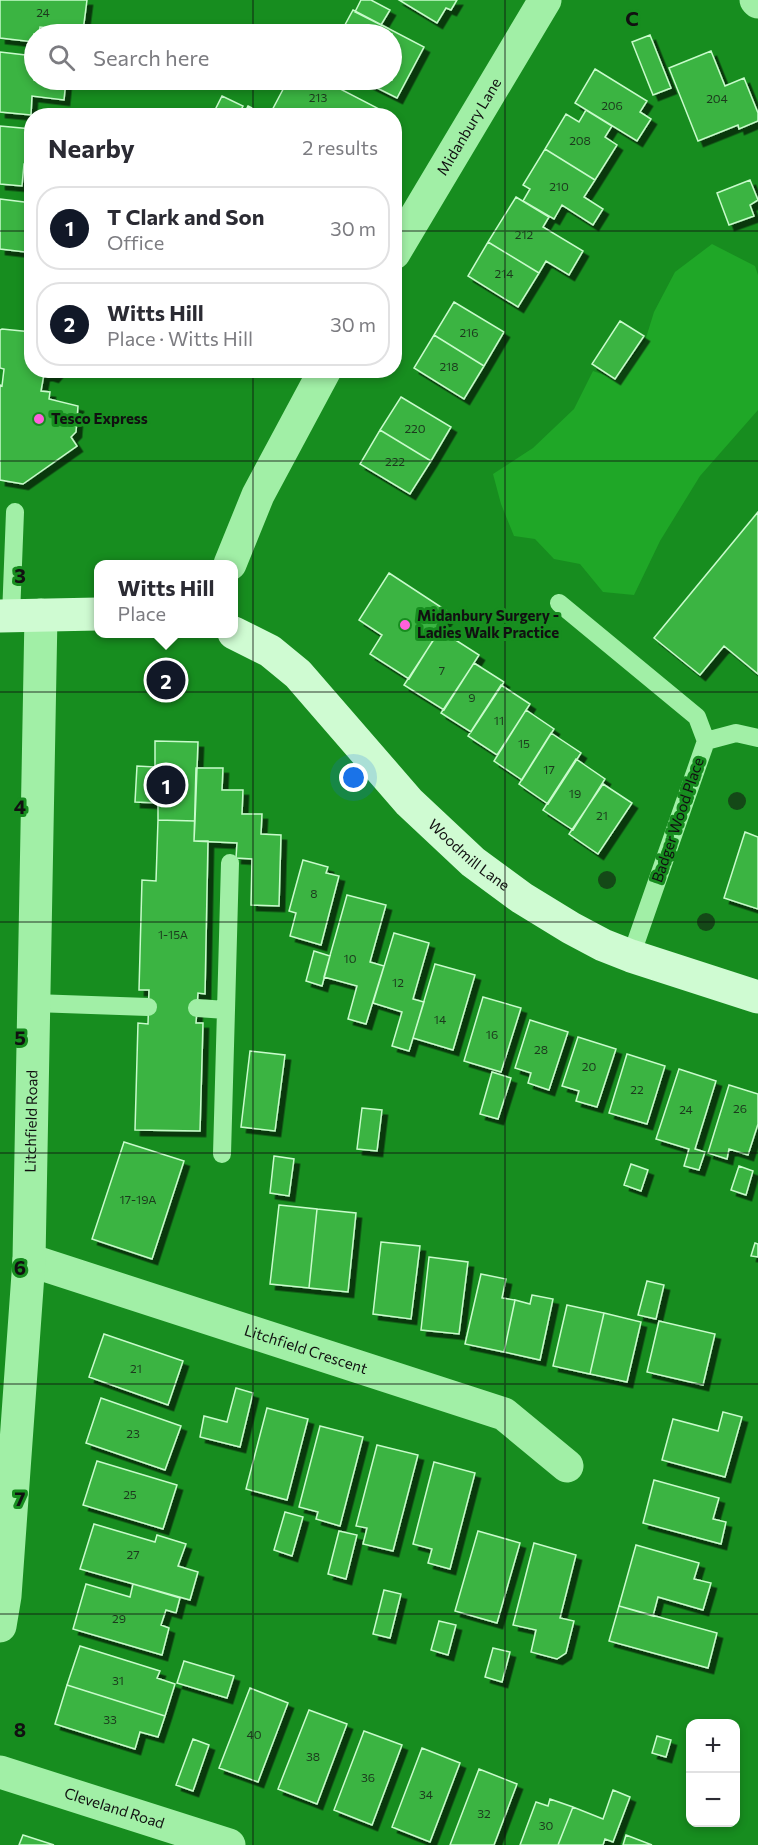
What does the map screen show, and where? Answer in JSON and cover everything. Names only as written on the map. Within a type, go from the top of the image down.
[{"type":"street","name":"Midanbury Lane","points":[[402,239],[545,0]]},
{"type":"street","points":[[232,560],[258,495],[321,378]]},
{"type":"street","points":[[17,616],[94,614]]},
{"type":"street","name":"Litchfield Road","points":[[0,1626],[5,1596],[29,1260],[34,1003],[17,616]]},
{"type":"street","name":"Woodmill Lane","points":[[238,635],[270,651],[298,674],[409,801],[473,862],[522,898],[571,928],[631,956],[758,997]]},
{"type":"street","name":"Litchfield Crescent","points":[[29,1260],[504,1414],[567,1466]]},
{"type":"street","name":"Cleveland Road","points":[[0,1772],[229,1845]]},
{"type":"lane","points":[[15,512],[17,616]]},
{"type":"lane","name":"Badger Wood Place","points":[[559,603],[697,717],[706,741],[631,956]]},
{"type":"lane","points":[[706,741],[736,733],[758,738]]},
{"type":"lane","points":[[222,1154],[230,863]]},
{"type":"lane","points":[[34,1003],[148,1007]]},
{"type":"lane","points":[[197,1008],[226,1010]]},
{"type":"green space","points":[[712,244],[755,266],[758,275],[758,410],[700,476],[660,541],[634,595],[603,592],[580,564],[554,559],[535,539],[514,536],[501,504],[493,474],[533,448],[574,409],[593,371],[616,379],[645,341],[654,312],[675,272]]},
{"type":"building","points":[[0,0],[87,0],[84,24],[24,24],[24,41],[0,38]]},
{"type":"building","points":[[361,0],[371,0],[390,10],[382,24],[355,12]]},
{"type":"building","points":[[399,0],[457,0],[451,10],[446,8],[437,23]]},
{"type":"building","points":[[353,10],[380,24],[345,24]]},
{"type":"building","points":[[650,35],[671,88],[653,95],[632,42]]},
{"type":"building","points":[[402,36],[424,47],[402,89]]},
{"type":"building","points":[[711,51],[725,86],[744,78],[758,113],[758,121],[739,129],[738,125],[698,141],[669,68]]},
{"type":"building","points":[[0,52],[24,55],[24,90],[65,90],[64,100],[32,96],[31,108],[24,108],[24,114],[0,112]]},
{"type":"building","points":[[595,69],[647,101],[640,112],[651,119],[637,141],[575,103]]},
{"type":"building","points":[[283,90],[342,90],[377,108],[273,108]]},
{"type":"building","points":[[381,90],[401,90],[397,98]]},
{"type":"building","points":[[222,96],[243,106],[242,108],[216,108]]},
{"type":"building","points":[[586,110],[612,126],[605,137],[617,145],[595,180],[545,149],[566,114],[579,122]]},
{"type":"building","points":[[0,126],[24,128],[22,186],[0,184]]},
{"type":"building","points":[[545,149],[595,180],[584,197],[603,209],[593,225],[562,205],[554,219],[523,201],[530,189],[523,185]]},
{"type":"building","points":[[750,180],[758,200],[750,205],[754,216],[729,225],[717,193]]},
{"type":"building","points":[[516,197],[549,217],[543,227],[583,251],[569,275],[546,261],[539,273],[488,242]]},
{"type":"building","points":[[0,199],[24,202],[24,252],[0,249]]},
{"type":"building","points":[[488,242],[539,273],[518,307],[468,276]]},
{"type":"building","points":[[454,302],[504,332],[484,366],[434,335]]},
{"type":"building","points":[[620,321],[644,336],[615,379],[592,364]]},
{"type":"building","name":"Tesco Express","points":[[0,330],[24,331],[24,378],[43,378],[41,391],[50,392],[49,399],[78,406],[76,432],[71,437],[77,446],[23,484],[0,480],[0,385],[2,386],[4,369],[0,368]]},
{"type":"building","points":[[434,335],[484,366],[464,399],[414,368]]},
{"type":"building","points":[[401,397],[451,427],[431,461],[380,430]]},
{"type":"building","points":[[380,430],[431,461],[410,494],[360,464]]},
{"type":"building","points":[[758,512],[758,674],[724,646],[700,675],[654,638]]},
{"type":"building","name":"Midanbury Surgery - Ladies Walk Practice","points":[[389,573],[450,613],[409,679],[370,654],[382,635],[359,620]]},
{"type":"building","points":[[440,630],[479,655],[444,710],[404,685]]},
{"type":"building","points":[[474,663],[504,682],[471,732],[441,713]]},
{"type":"building","points":[[501,685],[530,704],[497,755],[468,736]]},
{"type":"building","points":[[526,710],[554,729],[522,780],[494,761]]},
{"type":"building","points":[[551,733],[581,753],[548,804],[519,784]]},
{"type":"building","points":[[155,741],[198,742],[195,821],[158,820],[158,803],[135,802],[137,766],[155,767]]},
{"type":"building","points":[[576,759],[605,779],[573,830],[543,810]]},
{"type":"building","points":[[196,768],[223,768],[222,790],[243,790],[242,814],[262,814],[261,834],[281,835],[279,906],[251,905],[252,859],[236,858],[237,843],[194,841]]},
{"type":"building","points":[[603,784],[632,803],[598,854],[569,834]]},
{"type":"building","points":[[158,820],[195,821],[194,841],[208,841],[205,994],[198,993],[196,1023],[203,1023],[200,1131],[135,1130],[138,1023],[148,1024],[149,990],[139,990],[142,880],[156,881]]},
{"type":"building","points":[[745,832],[758,837],[758,909],[724,898]]},
{"type":"building","points":[[303,860],[328,867],[326,873],[339,876],[321,945],[290,936],[296,913],[289,911]]},
{"type":"building","points":[[347,895],[386,905],[370,962],[384,966],[366,1024],[348,1019],[357,986],[324,977]]},
{"type":"building","points":[[394,933],[429,943],[413,999],[424,1002],[409,1051],[392,1046],[402,1012],[373,1003]]},
{"type":"building","points":[[314,951],[330,956],[322,986],[306,981]]},
{"type":"building","points":[[435,964],[475,975],[453,1050],[413,1038]]},
{"type":"building","points":[[483,997],[521,1008],[501,1072],[464,1061]]},
{"type":"building","points":[[530,1020],[568,1032],[549,1090],[528,1083],[531,1073],[515,1068]]},
{"type":"building","points":[[578,1037],[616,1049],[597,1107],[576,1101],[579,1091],[562,1086]]},
{"type":"building","points":[[250,1051],[285,1055],[275,1131],[241,1127]]},
{"type":"building","points":[[627,1054],[665,1066],[647,1124],[609,1113]]},
{"type":"building","points":[[679,1069],[716,1081],[695,1149],[705,1152],[699,1170],[684,1166],[689,1149],[656,1139]]},
{"type":"building","points":[[492,1072],[511,1078],[498,1119],[480,1114]]},
{"type":"building","points":[[729,1085],[758,1094],[758,1124],[748,1155],[729,1149],[727,1159],[708,1153]]},
{"type":"building","points":[[362,1108],[382,1110],[377,1151],[357,1149]]},
{"type":"building","points":[[124,1142],[184,1161],[152,1259],[92,1239]]},
{"type":"building","points":[[274,1156],[294,1159],[289,1196],[270,1193]]},
{"type":"building","points":[[631,1164],[648,1170],[641,1191],[624,1185]]},
{"type":"building","points":[[739,1166],[753,1171],[746,1195],[731,1190]]},
{"type":"building","points":[[279,1205],[317,1209],[309,1288],[270,1284]]},
{"type":"building","points":[[317,1209],[356,1213],[348,1292],[309,1288]]},
{"type":"building","points":[[381,1242],[420,1246],[411,1319],[373,1314]]},
{"type":"building","points":[[755,1243],[758,1244],[758,1257],[751,1256]]},
{"type":"building","points":[[429,1257],[468,1262],[459,1334],[421,1330]]},
{"type":"building","points":[[481,1274],[506,1279],[502,1298],[515,1300],[504,1352],[465,1344]]},
{"type":"building","points":[[647,1281],[664,1285],[656,1319],[638,1315]]},
{"type":"building","points":[[532,1295],[553,1299],[540,1360],[504,1352],[515,1300],[530,1304]]},
{"type":"building","points":[[567,1305],[604,1313],[590,1374],[553,1366]]},
{"type":"building","points":[[604,1313],[641,1322],[627,1382],[590,1374]]},
{"type":"building","points":[[659,1321],[715,1334],[703,1385],[647,1372]]},
{"type":"building","points":[[104,1334],[183,1361],[168,1405],[89,1377]]},
{"type":"building","points":[[236,1388],[253,1393],[240,1447],[200,1437],[204,1416],[227,1422]]},
{"type":"building","points":[[101,1398],[181,1426],[165,1470],[86,1443]]},
{"type":"building","points":[[267,1408],[308,1419],[287,1500],[246,1489]]},
{"type":"building","points":[[723,1412],[742,1417],[725,1477],[662,1460],[673,1419],[718,1431]]},
{"type":"building","points":[[320,1426],[363,1437],[340,1526],[316,1519],[318,1512],[299,1507]]},
{"type":"building","points":[[377,1445],[418,1455],[393,1551],[363,1544],[367,1528],[356,1526]]},
{"type":"building","points":[[97,1461],[177,1485],[163,1529],[83,1505]]},
{"type":"building","points":[[434,1462],[475,1473],[450,1569],[428,1563],[432,1549],[413,1544]]},
{"type":"building","points":[[654,1480],[719,1498],[713,1519],[726,1522],[721,1544],[643,1523]]},
{"type":"building","points":[[285,1512],[303,1517],[292,1556],[274,1550]]},
{"type":"building","points":[[94,1524],[155,1542],[157,1535],[186,1544],[178,1566],[198,1572],[190,1600],[80,1569]]},
{"type":"building","points":[[339,1531],[357,1535],[346,1579],[328,1574]]},
{"type":"building","points":[[478,1531],[520,1543],[497,1623],[455,1611]]},
{"type":"building","points":[[534,1543],[576,1555],[560,1618],[574,1621],[566,1653],[557,1659],[531,1652],[536,1630],[513,1625]]},
{"type":"building","points":[[636,1545],[699,1563],[694,1579],[711,1583],[703,1610],[658,1597],[653,1616],[619,1606]]},
{"type":"building","points":[[86,1584],[130,1597],[133,1584],[180,1598],[176,1613],[166,1610],[161,1625],[169,1628],[162,1655],[73,1629]]},
{"type":"building","points":[[384,1590],[401,1594],[390,1638],[373,1634]]},
{"type":"building","points":[[619,1606],[717,1633],[708,1668],[609,1641]]},
{"type":"building","points":[[439,1621],[456,1625],[448,1655],[431,1650]]},
{"type":"building","points":[[80,1646],[160,1671],[157,1678],[175,1684],[165,1716],[67,1685]]},
{"type":"building","points":[[493,1648],[510,1652],[502,1682],[485,1677]]},
{"type":"building","points":[[184,1661],[234,1676],[227,1698],[177,1683]]},
{"type":"building","points":[[67,1685],[165,1716],[158,1737],[140,1732],[135,1749],[55,1724]]},
{"type":"building","points":[[250,1688],[288,1703],[258,1782],[219,1768]]},
{"type":"building","points":[[309,1710],[347,1724],[317,1804],[278,1789]]},
{"type":"building","points":[[364,1731],[402,1745],[372,1825],[334,1810]]},
{"type":"building","points":[[657,1736],[671,1740],[666,1757],[652,1753]]},
{"type":"building","points":[[193,1739],[209,1745],[193,1791],[176,1785]]},
{"type":"building","points":[[422,1748],[460,1763],[430,1842],[392,1827]]},
{"type":"building","points":[[479,1769],[517,1784],[494,1845],[450,1845]]},
{"type":"building","points":[[613,1790],[630,1797],[613,1842],[605,1839],[603,1845],[558,1845],[573,1807],[603,1819]]},
{"type":"building","points":[[550,1799],[573,1807],[558,1845],[520,1845],[536,1802],[548,1806]]},
{"type":"building","points":[[23,1835],[54,1845],[19,1845]]},
{"type":"building","points":[[626,1835],[652,1845],[623,1845]]},
{"type":"place","name":"Tesco Express","points":[[39,419]]},
{"type":"place","name":"Midanbury Surgery - Ladies Walk Practice","points":[[405,625]]},
{"type":"place","name":"Witts Hill","points":[[166,680]]},
{"type":"place","name":"T Clark and Son","points":[[166,785]]}]
